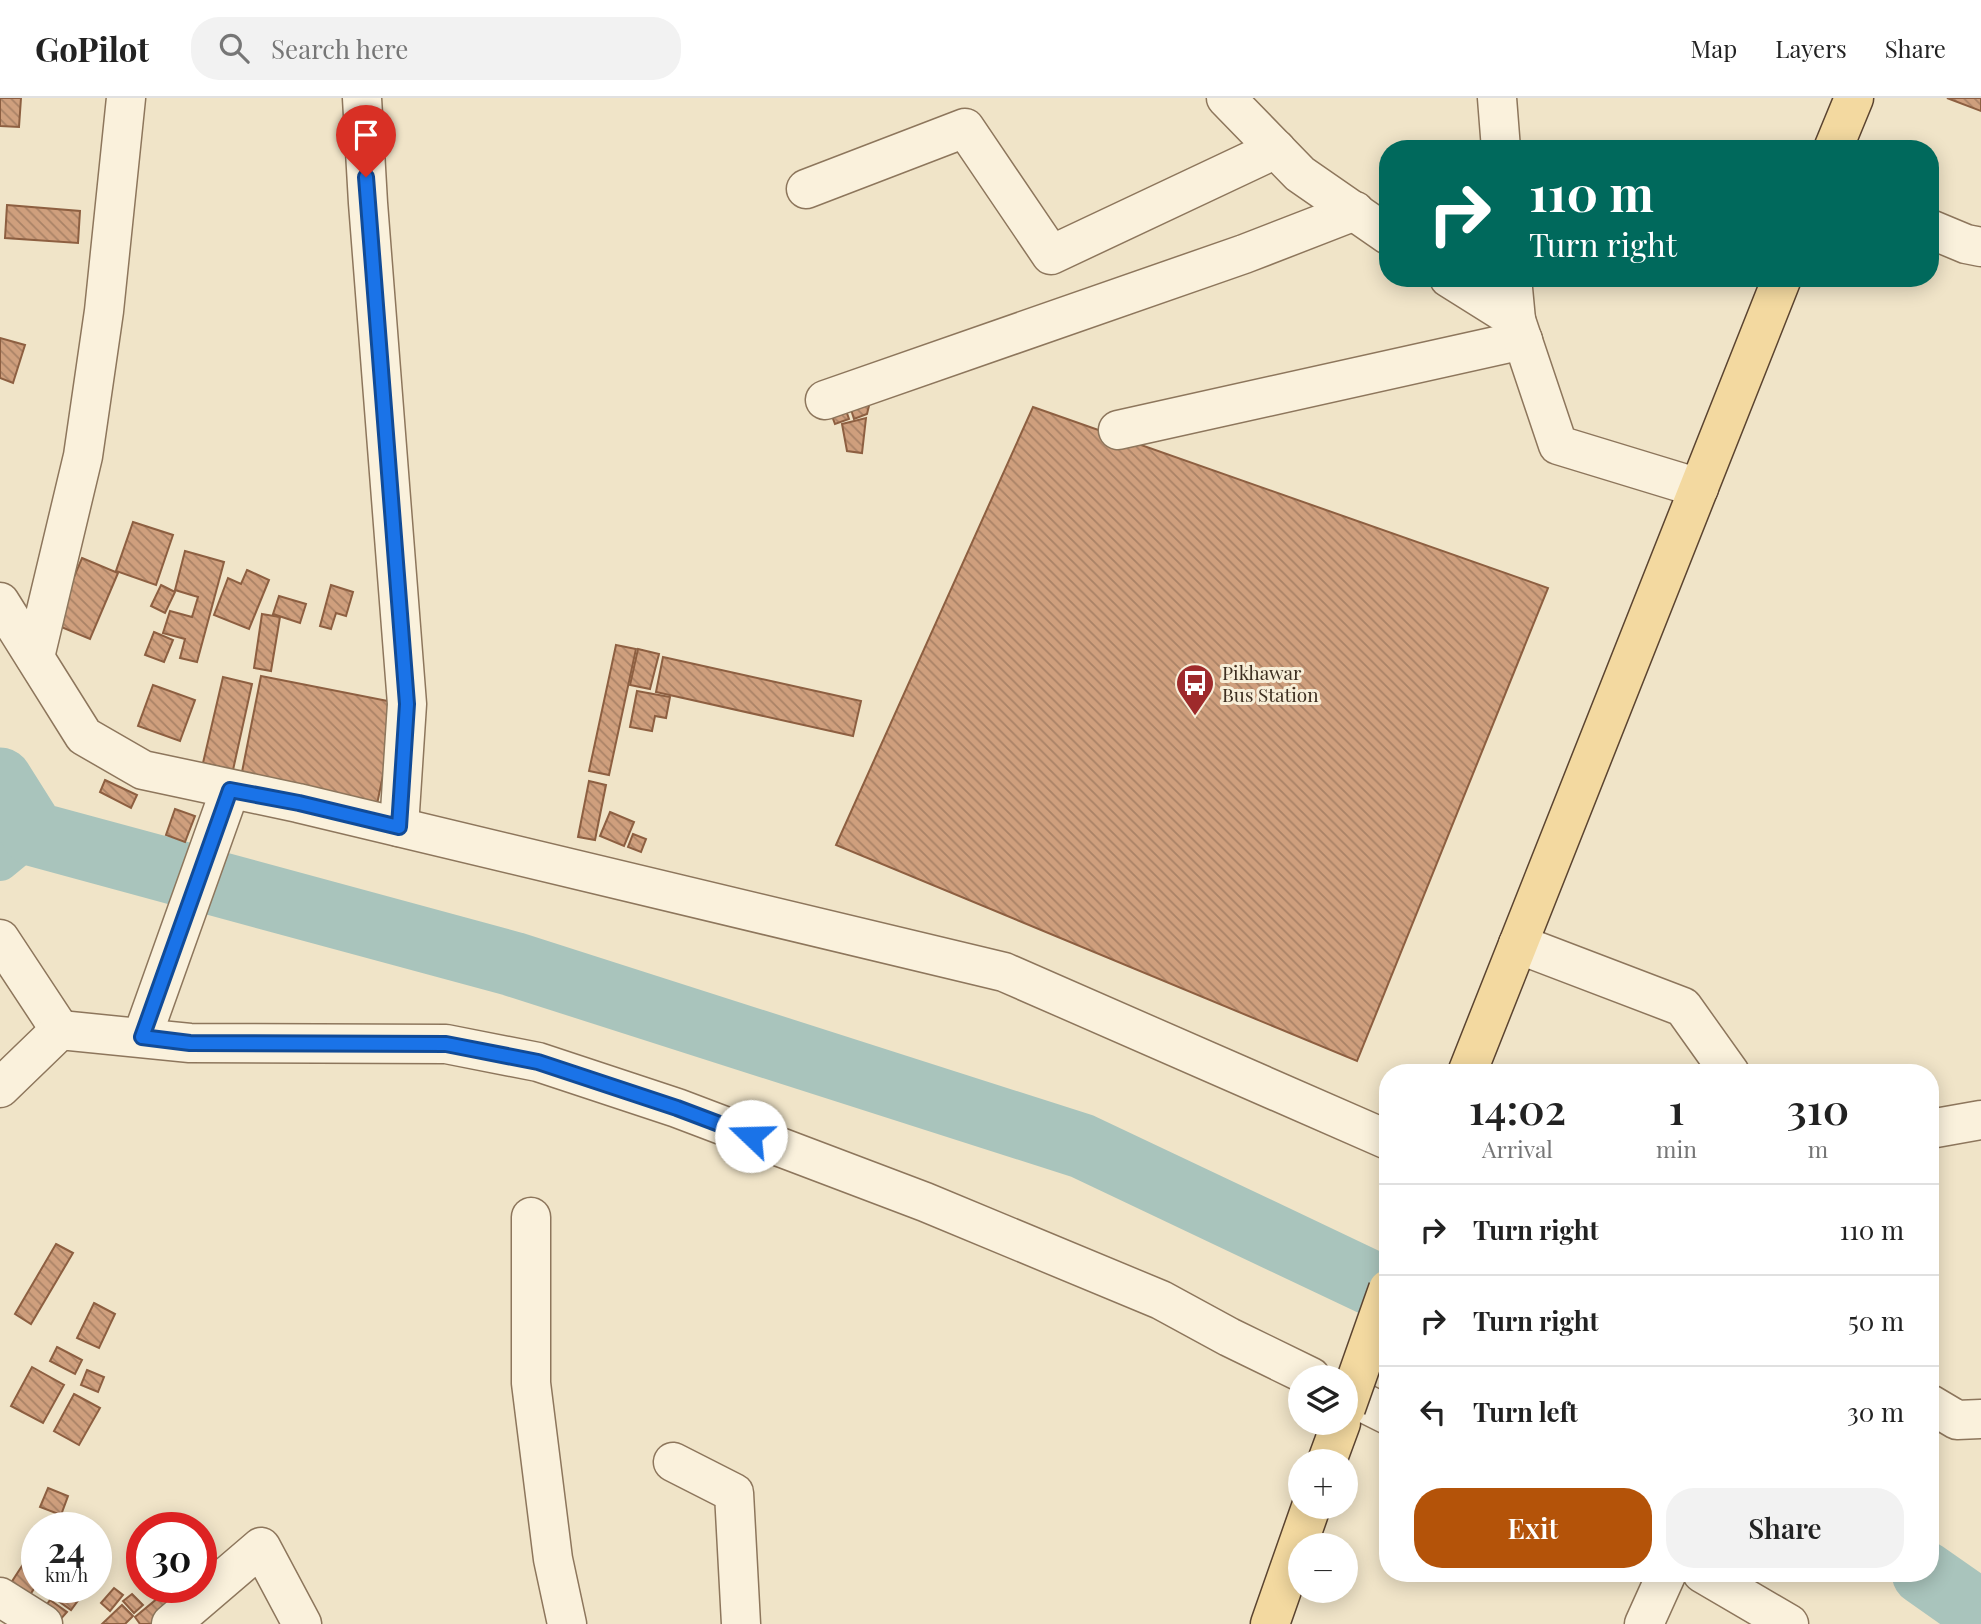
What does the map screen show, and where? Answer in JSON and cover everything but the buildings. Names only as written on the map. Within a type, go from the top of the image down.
[{"type":"main road","points":[[1837,140],[1854,98]]},
{"type":"main road","points":[[1471,1064],[1778,287]]},
{"type":"main road","points":[[1358,1374],[1379,1314]]},
{"type":"main road","points":[[1270,1624],[1307,1519]]},
{"type":"street","points":[[34,657],[83,457],[104,311],[126,98]]},
{"type":"street","points":[[362,98],[407,704],[399,827]]},
{"type":"street","points":[[1226,98],[1300,174],[1379,228]]},
{"type":"street","points":[[1497,98],[1500,140]]},
{"type":"street","points":[[806,189],[965,128],[1051,255],[1276,149]]},
{"type":"street","points":[[825,400],[1244,254],[1355,211]]},
{"type":"street","points":[[1939,233],[1981,247]]},
{"type":"street","points":[[1461,287],[1520,330]]},
{"type":"street","points":[[1513,287],[1520,330],[1558,445],[1699,488]]},
{"type":"street","points":[[1118,430],[1520,330]]},
{"type":"street","points":[[0,602],[84,736],[143,770],[226,799],[299,803],[1004,971],[1379,1136]]},
{"type":"street","points":[[145,1028],[226,799]]},
{"type":"street","points":[[0,939],[60,1030]]},
{"type":"street","points":[[1518,944],[1683,1007],[1724,1064]]},
{"type":"street","points":[[0,1087],[60,1030],[145,1028],[190,1043],[446,1044],[538,1062],[677,1108],[925,1202],[1161,1300],[1288,1366]]},
{"type":"street","points":[[1939,1127],[1981,1120]]},
{"type":"street","points":[[531,1217],[531,1382],[553,1559],[567,1624]]},
{"type":"street","points":[[1358,1400],[1379,1410]]},
{"type":"street","points":[[1939,1409],[1957,1420],[1981,1419]]},
{"type":"street","points":[[673,1462],[734,1493],[741,1624]]},
{"type":"street","points":[[171,1624],[261,1547],[302,1624]]},
{"type":"street","points":[[1644,1624],[1663,1582]]},
{"type":"street","points":[[1717,1582],[1789,1624]]},
{"type":"street","points":[[0,1597],[43,1624]]},
{"type":"waterway","points":[[0,780],[34,834],[513,964],[1082,1146],[1379,1287]]},
{"type":"waterway","points":[[0,862],[34,834]]},
{"type":"waterway","points":[[1937,1582],[1981,1613]]},
{"type":"place","name":"Pikhawar Bus Station","points":[[1195,717]]},
{"type":"route","points":[[366,177],[407,704],[399,827],[230,790],[142,1037],[190,1043],[446,1044],[538,1062],[677,1108],[751,1136]]}]
